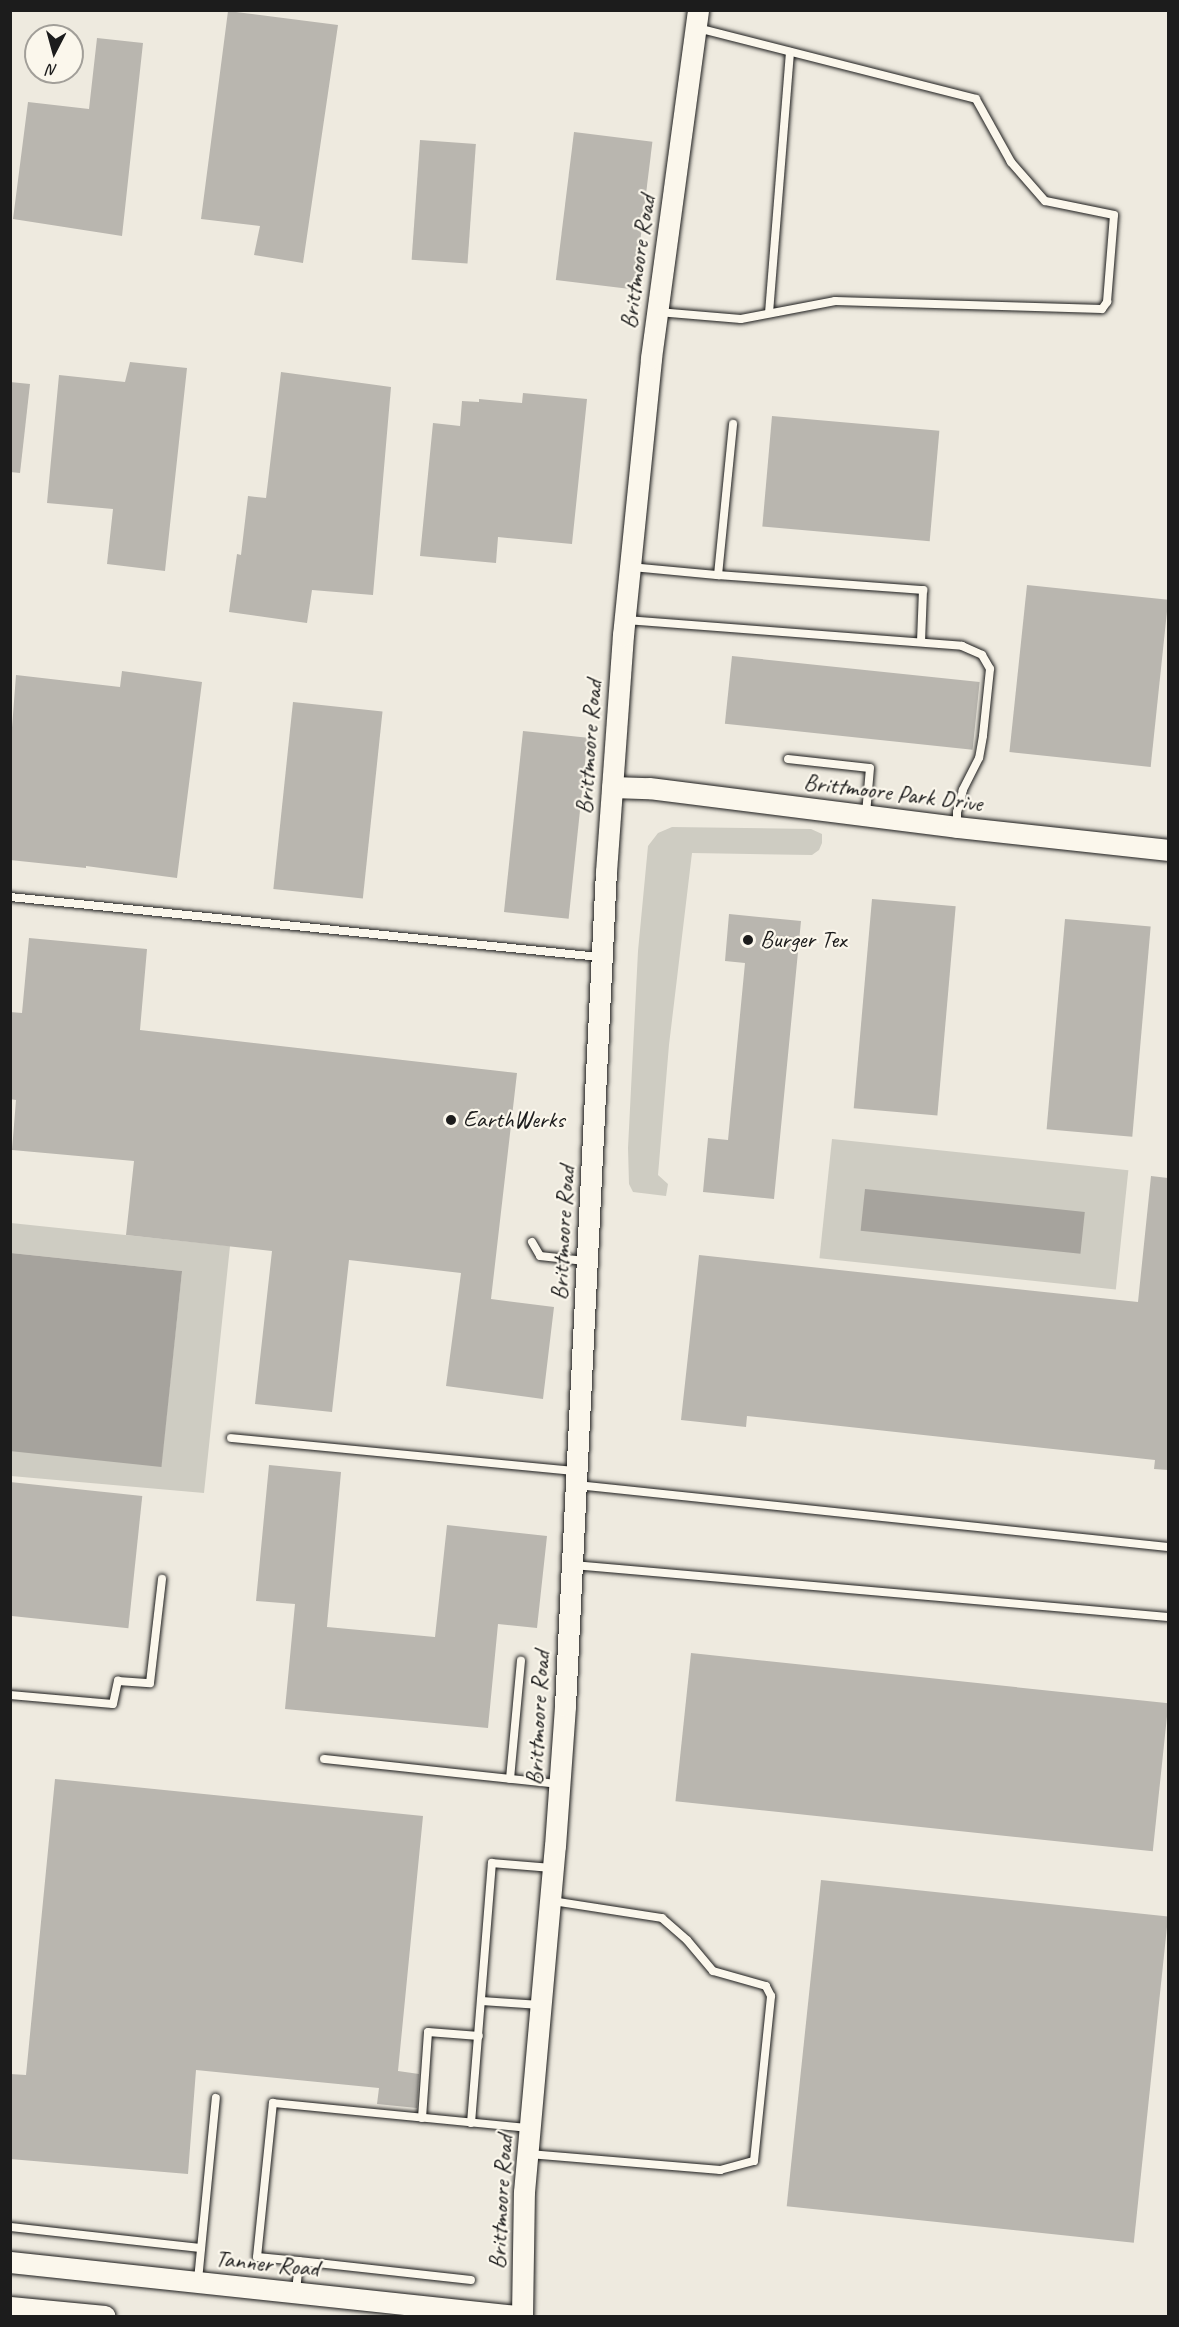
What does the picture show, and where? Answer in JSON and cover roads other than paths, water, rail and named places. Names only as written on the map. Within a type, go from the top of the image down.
[{"type":"main road","name":"Brittmoore Road","points":[[520,2316],[524,2192],[560,1784],[612,787],[630,567],[657,312],[696,19]]},
{"type":"main road","name":"Brittmoore Park Drive","points":[[612,787],[650,788],[957,827],[1168,850]]},
{"type":"main road","name":"Tanner Road","points":[[10,2262],[520,2316]]},
{"type":"main road","points":[[10,2307],[105,2316]]},
{"type":"lane","points":[[657,312],[741,319],[834,301],[1102,309],[1107,302],[1114,215],[1045,201],[1011,162],[976,99],[790,52],[696,19]]},
{"type":"lane","points":[[769,313],[790,52]]},
{"type":"lane","points":[[718,575],[733,424]]},
{"type":"lane","points":[[630,567],[923,590],[921,642]]},
{"type":"lane","points":[[625,620],[962,646],[982,656],[990,669],[979,758],[963,790],[957,812],[957,827]]},
{"type":"lane","points":[[788,759],[870,768],[866,816]]},
{"type":"lane","points":[[10,897],[602,957]]},
{"type":"lane","points":[[532,1242],[540,1256],[587,1261]]},
{"type":"lane","points":[[231,1438],[1168,1547]]},
{"type":"lane","points":[[572,1564],[1168,1617]]},
{"type":"lane","points":[[10,1695],[112,1704],[118,1681],[150,1683],[162,1579]]},
{"type":"lane","points":[[510,1779],[521,1661]]},
{"type":"lane","points":[[324,1759],[560,1784]]},
{"type":"lane","points":[[471,2123],[492,1863],[553,1868]]},
{"type":"lane","points":[[527,2153],[720,2170],[754,2161],[771,1996],[766,1986],[713,1971],[687,1940],[662,1918],[550,1901]]},
{"type":"lane","points":[[482,2001],[541,2006]]},
{"type":"lane","points":[[422,2118],[428,2032],[479,2036]]},
{"type":"lane","points":[[198,2282],[216,2098]]},
{"type":"lane","points":[[471,2280],[257,2257],[273,2103],[530,2128]]},
{"type":"lane","points":[[10,2227],[201,2248]]},
{"type":"lane","points":[[295,2293],[299,2261]]},
{"type":"place","name":"Burger Tex","points":[[748,940]]},
{"type":"place","name":"EarthWerks","points":[[451,1120]]}]
